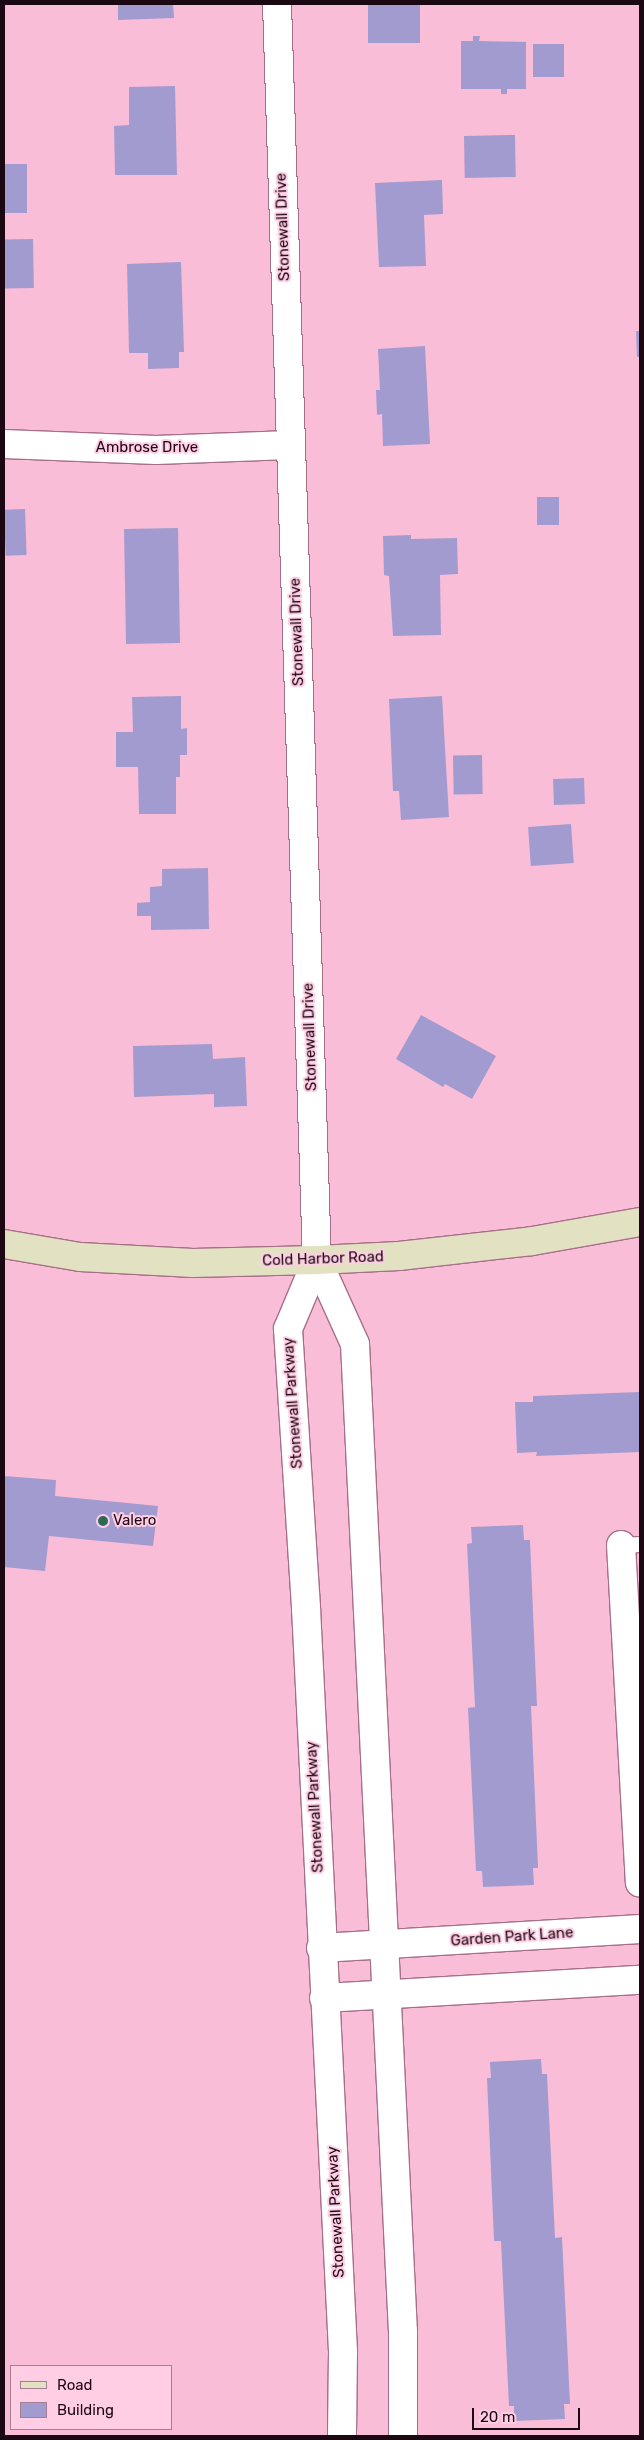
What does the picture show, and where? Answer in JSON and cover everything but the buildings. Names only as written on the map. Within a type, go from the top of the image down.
[{"type":"main road","name":"Cold Harbor Road","points":[[4,1244],[80,1256],[193,1263],[317,1260],[399,1256],[523,1242],[640,1222]]},
{"type":"street","name":"Stonewall Drive","points":[[276,4],[317,1260]]},
{"type":"street","name":"Ambrose Drive","points":[[4,444],[156,450],[290,445]]},
{"type":"street","points":[[317,1260],[355,1344],[403,2332],[403,2436]]},
{"type":"street","name":"Stonewall Parkway","points":[[317,1260],[288,1329],[306,1608],[321,1948],[343,2352],[342,2436]]},
{"type":"street","points":[[631,1545],[640,1882]]},
{"type":"street","name":"Garden Park Lane","points":[[321,1948],[383,1946],[640,1928]]},
{"type":"street","points":[[324,1998],[640,1980]]},
{"type":"place","name":"Valero","points":[[103,1521]]}]
